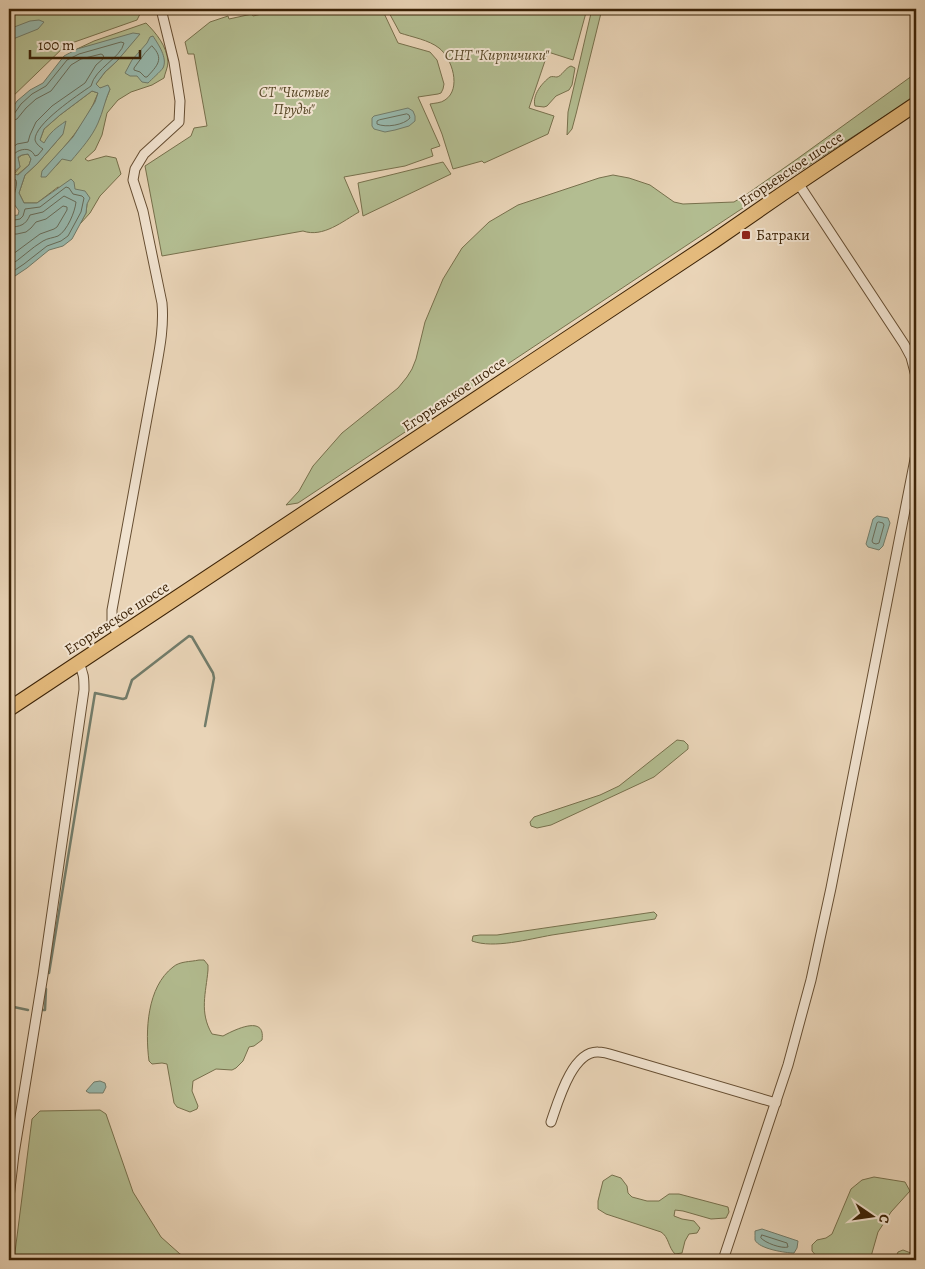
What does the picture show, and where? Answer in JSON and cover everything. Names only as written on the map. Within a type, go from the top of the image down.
[{"type":"main road","name":"Егорьевское шоссе","points":[[9,709],[689,258],[916,104]]},
{"type":"street","points":[[119,635],[112,625],[112,610],[156,369],[163,316],[143,211],[133,180],[135,169],[144,154],[178,122],[180,101],[174,62],[161,9]]},
{"type":"street","points":[[798,183],[904,344],[911,357],[916,376]]},
{"type":"street","points":[[724,1260],[788,1065],[811,980],[831,888],[916,454]]},
{"type":"street","points":[[9,1198],[84,690],[83,670],[78,663]]},
{"type":"street","points":[[551,1122],[572,1070],[581,1058],[588,1053],[598,1052],[776,1103]]},
{"type":"green space","points":[[9,9],[139,9],[140,14],[137,20],[66,45],[9,100]]},
{"type":"green space","name":"СТ \"Чистые Пруды\"","points":[[275,9],[382,9],[398,43],[430,52],[437,60],[444,84],[441,93],[418,97],[440,146],[431,149],[433,156],[405,166],[344,177],[359,212],[332,228],[310,233],[303,231],[162,256],[145,166],[191,136],[194,128],[207,126],[194,54],[188,54],[185,42],[210,22],[228,16],[229,19],[252,14],[253,16],[275,11]]},
{"type":"green space","name":"СНТ \"Кирпичики\"","points":[[387,9],[587,9],[573,60],[548,52],[529,108],[554,116],[548,134],[484,163],[482,161],[453,169],[430,104],[443,101],[450,95],[454,81],[451,66],[444,53],[435,45],[400,33]]},
{"type":"green space","points":[[592,9],[602,9],[572,129],[567,135],[568,112]]},
{"type":"green space","points":[[146,23],[166,51],[168,66],[164,78],[152,85],[131,92],[118,100],[107,113],[102,135],[95,150],[85,159],[88,161],[106,156],[116,158],[121,174],[100,196],[90,213],[80,224],[86,213],[87,204],[58,187],[37,203],[24,203],[19,193],[25,175],[63,134],[44,144],[40,140],[44,129],[92,91],[98,93],[81,125],[42,171],[57,165],[105,102],[110,89],[100,88],[96,84],[139,34],[77,49]]},
{"type":"green space","points":[[571,66],[575,68],[572,85],[569,90],[556,96],[547,106],[535,106],[536,94],[544,83],[550,77],[559,76]]},
{"type":"green space","points":[[916,73],[916,96],[761,196],[298,503],[286,505],[299,491],[313,466],[342,433],[398,388],[407,377],[416,359],[425,322],[443,279],[462,248],[489,222],[518,205],[613,175],[650,185],[674,202],[683,204],[734,202]]},
{"type":"green space","points":[[28,154],[31,159],[29,165],[17,175],[14,174],[20,167],[18,158]]},
{"type":"green space","points":[[443,162],[451,174],[363,216],[358,183]]},
{"type":"green space","points":[[677,740],[684,741],[688,745],[688,749],[654,777],[551,825],[537,828],[531,826],[530,822],[534,817],[600,795],[619,786]]},
{"type":"green space","points":[[654,912],[657,915],[655,919],[512,943],[491,944],[472,941],[473,936],[497,935]]},
{"type":"green space","points":[[204,960],[208,965],[204,1010],[212,1034],[223,1036],[234,1030],[254,1026],[262,1032],[262,1040],[249,1047],[243,1061],[236,1068],[232,1070],[216,1069],[193,1081],[192,1091],[198,1106],[197,1109],[190,1112],[177,1107],[174,1103],[167,1064],[152,1064],[149,1061],[147,1036],[153,998],[164,976],[179,964]]},
{"type":"green space","points":[[100,1110],[106,1114],[133,1192],[161,1237],[180,1254],[191,1260],[14,1260],[32,1119],[40,1111]]},
{"type":"green space","points":[[612,1175],[621,1178],[632,1197],[647,1201],[659,1201],[669,1194],[679,1194],[728,1207],[729,1212],[726,1218],[711,1219],[675,1210],[674,1216],[694,1221],[700,1228],[697,1233],[689,1234],[682,1253],[675,1254],[666,1237],[661,1232],[606,1214],[598,1209],[603,1181]]},
{"type":"green space","points":[[874,1177],[905,1182],[910,1191],[891,1212],[878,1232],[870,1260],[819,1259],[812,1251],[812,1245],[817,1240],[832,1234],[851,1189],[862,1180]]},
{"type":"green space","points":[[903,1250],[916,1255],[916,1260],[896,1260],[898,1252]]},
{"type":"water","points":[[228,9],[266,9],[239,13],[230,12]]},
{"type":"water","points":[[39,20],[44,22],[38,29],[9,39],[9,29],[30,21]]},
{"type":"water","points":[[133,33],[140,34],[96,84],[100,88],[108,85],[110,89],[96,128],[71,161],[62,159],[46,177],[41,177],[42,171],[73,137],[95,102],[98,93],[92,91],[44,129],[40,140],[44,143],[54,130],[66,121],[63,134],[25,175],[19,193],[24,203],[37,203],[71,179],[74,182],[75,189],[85,191],[90,198],[86,213],[72,239],[63,246],[49,250],[9,280],[9,217],[18,215],[19,211],[14,204],[11,204],[9,207],[9,113],[17,101],[30,90],[43,83],[64,56],[77,49]],"holes":[[[28,154],[31,159],[29,165],[18,175],[14,174],[20,167],[18,157]]]},
{"type":"water","points":[[153,36],[162,51],[164,64],[162,70],[148,83],[142,82],[137,76],[130,76],[125,73],[132,60],[150,37]]},
{"type":"water","points":[[408,108],[413,111],[415,116],[415,121],[409,126],[385,132],[374,129],[372,126],[372,118],[374,116]]},
{"type":"water","points":[[877,516],[888,518],[890,523],[883,546],[879,550],[868,547],[866,544],[873,519]]},
{"type":"water","points":[[100,1081],[105,1083],[106,1087],[103,1093],[89,1093],[86,1091],[94,1082]]},
{"type":"water","points":[[762,1229],[798,1241],[794,1253],[773,1250],[757,1243],[755,1231]]},
{"type":"waterway","points":[[49,973],[95,693],[126,698],[132,680],[189,636],[192,637],[214,678],[205,726]]},
{"type":"waterway","points":[[42,1010],[45,1010],[46,989]]},
{"type":"waterway","points":[[9,1006],[28,1010]]},
{"type":"place","name":"Батраки","points":[[746,235]]}]
